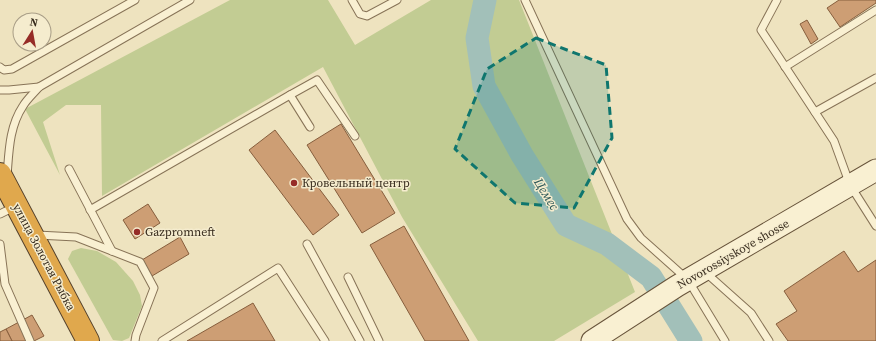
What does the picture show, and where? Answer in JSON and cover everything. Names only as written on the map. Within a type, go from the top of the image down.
[{"type":"highway","name":"улица Золотая Рыбка","points":[[3,180],[8,210],[33,235],[88,341]]},
{"type":"main road","name":"Novorossiyskoye shosse","points":[[600,339],[638,312],[690,279],[876,170]]},
{"type":"lane","points":[[0,67],[4,70],[12,69],[135,0]]},
{"type":"lane","points":[[3,180],[15,120],[23,105],[39,87],[190,0]]},
{"type":"lane","points":[[352,0],[360,14],[367,16],[397,0]]},
{"type":"lane","points":[[525,0],[627,219],[641,238],[690,279],[751,313],[770,341]]},
{"type":"lane","points":[[776,0],[761,30],[834,141],[850,185],[876,226]]},
{"type":"lane","points":[[785,67],[876,10]]},
{"type":"lane","points":[[815,112],[876,78]]},
{"type":"lane","points":[[90,210],[317,80],[355,136]]},
{"type":"lane","points":[[0,90],[39,87]]},
{"type":"lane","points":[[290,95],[310,127]]},
{"type":"lane","points":[[68,169],[112,251]]},
{"type":"lane","points":[[33,235],[76,238],[140,262],[154,288],[135,341]]},
{"type":"lane","points":[[0,244],[5,284],[30,341]]},
{"type":"lane","points":[[306,244],[360,341]]},
{"type":"lane","points":[[162,341],[278,268],[325,341]]},
{"type":"lane","points":[[348,277],[379,341]]},
{"type":"lane","points":[[690,279],[725,341]]},
{"type":"highlighted area","points":[[536,38],[606,65],[612,138],[574,208],[515,203],[455,149],[487,69]]},
{"type":"green space","points":[[230,0],[328,0],[355,45],[431,0],[519,0],[635,292],[554,341],[478,341],[402,217],[323,67],[102,196],[101,105],[66,105],[43,122],[60,175],[25,109]]},
{"type":"green space","points":[[81,248],[97,251],[116,262],[133,281],[140,295],[142,306],[129,338],[122,341],[113,340],[68,259],[72,251]]},
{"type":"building","points":[[839,0],[876,0],[876,3],[840,27],[827,8]]},
{"type":"building","points":[[807,20],[818,39],[811,44],[800,24]]},
{"type":"building","points":[[341,124],[395,213],[362,233],[307,145]]},
{"type":"building","name":"Кровельный центр","points":[[275,130],[339,215],[313,235],[249,150]]},
{"type":"building","points":[[148,204],[160,223],[135,239],[123,220]]},
{"type":"building","points":[[404,226],[469,341],[425,341],[370,245]]},
{"type":"building","points":[[180,237],[189,254],[152,276],[142,260]]},
{"type":"building","points":[[844,251],[858,272],[876,260],[876,341],[788,341],[776,324],[797,311],[784,291]]},
{"type":"building","points":[[253,303],[275,341],[187,341]]},
{"type":"building","points":[[32,315],[44,336],[34,341],[12,341],[6,329]]},
{"type":"building","points":[[6,329],[12,341],[0,341],[0,332]]},
{"type":"waterway","name":"Цемес","points":[[485,0],[477,38],[484,86],[522,155],[566,225],[607,244],[651,277],[691,341]]},
{"type":"place","name":"Кровельный центр","points":[[294,183]]},
{"type":"place","name":"Gazpromneft","points":[[137,232]]}]
